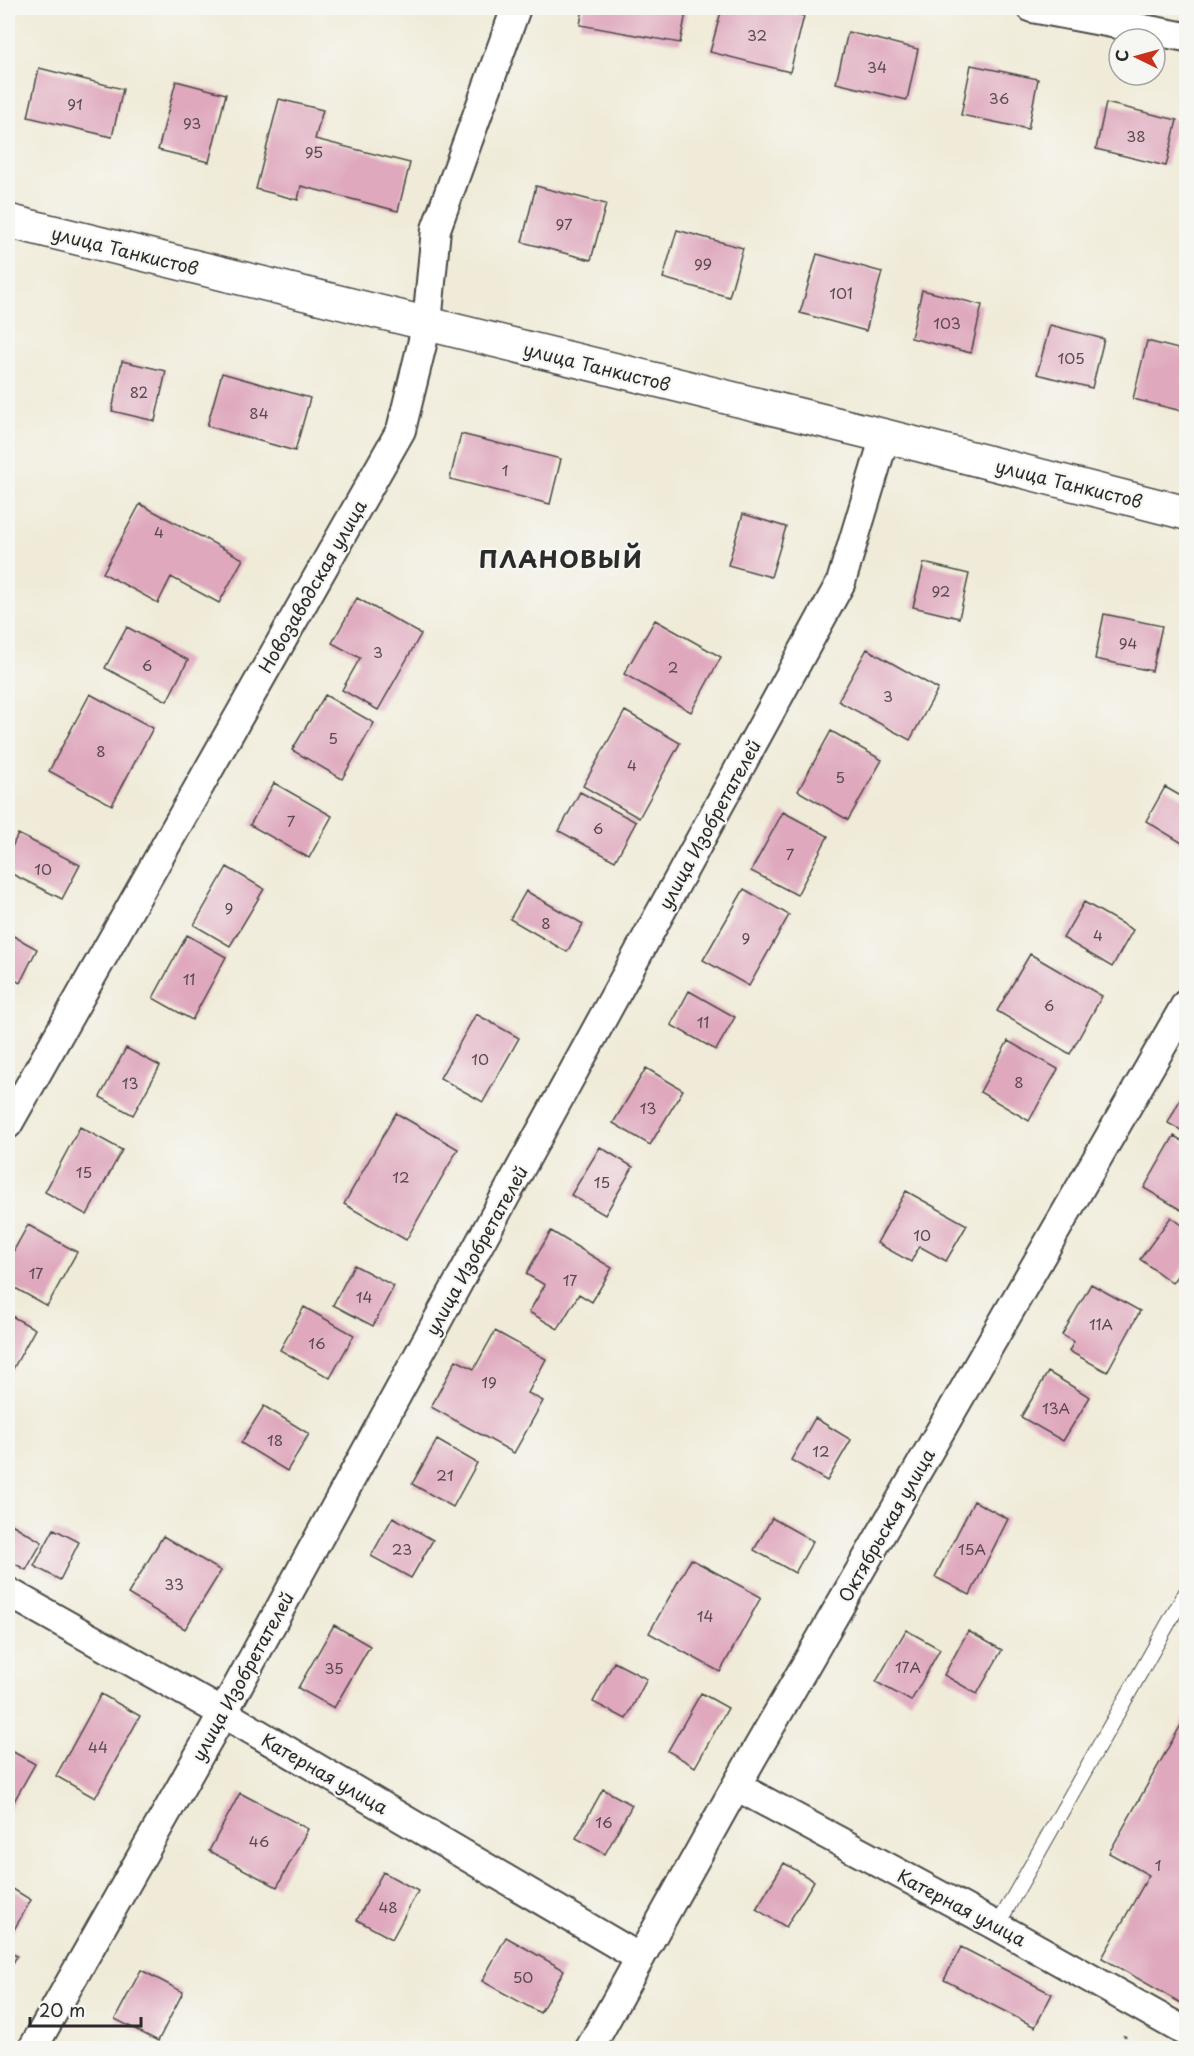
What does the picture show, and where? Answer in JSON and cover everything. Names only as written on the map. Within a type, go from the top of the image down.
[{"type":"street","name":"Новозаводская улица","points":[[8,1124],[401,430],[427,324],[436,230],[516,8]]},
{"type":"street","points":[[1032,8],[1186,37]]},
{"type":"street","name":"улица Танкистов","points":[[8,221],[885,436],[1186,513]]},
{"type":"street","name":"улица Изобретателей","points":[[33,2049],[222,1713],[841,582],[885,436]]},
{"type":"street","name":"Октябрьская улица","points":[[590,2049],[736,1786],[1186,1004]]},
{"type":"street","name":"Катерная улица","points":[[8,1592],[222,1713],[640,1958]]},
{"type":"street","name":"Катерная улица","points":[[736,1786],[997,1926],[1186,2032]]},
{"type":"lane","points":[[997,1926],[1186,1592]]},
{"type":"building","points":[[583,8],[687,8],[680,43],[580,25]]},
{"type":"building","points":[[722,8],[770,8],[804,16],[790,72],[710,52]]},
{"type":"building","points":[[848,32],[918,49],[907,100],[836,83]]},
{"type":"building","points":[[971,65],[1038,79],[1028,129],[961,115]]},
{"type":"building","points":[[39,68],[123,89],[112,137],[28,117]]},
{"type":"building","points":[[176,81],[226,94],[209,162],[158,150]]},
{"type":"building","points":[[279,99],[323,110],[315,139],[410,163],[398,211],[301,186],[298,200],[256,189]]},
{"type":"building","points":[[1106,103],[1177,120],[1166,166],[1096,149]]},
{"type":"building","points":[[536,186],[606,204],[591,260],[522,242]]},
{"type":"building","points":[[677,230],[743,248],[729,297],[663,278]]},
{"type":"building","points":[[817,254],[882,272],[866,331],[800,313]]},
{"type":"building","points":[[922,290],[982,305],[971,353],[911,338]]},
{"type":"building","points":[[1050,325],[1104,339],[1092,388],[1037,374]]},
{"type":"building","points":[[1147,341],[1186,351],[1186,412],[1133,399]]},
{"type":"building","points":[[122,361],[166,371],[155,421],[112,411]]},
{"type":"building","points":[[222,373],[310,398],[295,451],[207,426]]},
{"type":"building","points":[[461,434],[561,459],[550,504],[450,479]]},
{"type":"building","points":[[140,504],[243,559],[219,603],[171,577],[158,603],[103,573]]},
{"type":"building","points":[[743,514],[786,527],[771,577],[728,565]]},
{"type":"building","points":[[924,563],[969,574],[959,618],[913,607]]},
{"type":"building","points":[[357,598],[421,634],[378,710],[342,690],[360,658],[332,643]]},
{"type":"building","points":[[1104,614],[1162,626],[1152,671],[1095,659]]},
{"type":"building","points":[[655,620],[721,657],[691,712],[624,674]]},
{"type":"building","points":[[127,627],[188,660],[167,701],[105,668]]},
{"type":"building","points":[[867,649],[938,689],[910,740],[838,701]]},
{"type":"building","points":[[90,694],[153,728],[112,805],[49,771]]},
{"type":"building","points":[[325,695],[374,723],[342,779],[292,750]]},
{"type":"building","points":[[625,711],[680,743],[639,818],[583,786]]},
{"type":"building","points":[[831,731],[882,760],[848,820],[798,791]]},
{"type":"building","points":[[274,783],[332,816],[309,858],[250,825]]},
{"type":"building","points":[[1165,787],[1186,799],[1186,835],[1182,843],[1146,821]]},
{"type":"building","points":[[580,792],[636,822],[615,861],[559,831]]},
{"type":"building","points":[[783,812],[828,836],[797,895],[751,871]]},
{"type":"building","points":[[18,834],[80,865],[62,899],[8,872],[8,855]]},
{"type":"building","points":[[227,867],[264,889],[230,946],[194,925]]},
{"type":"building","points":[[744,889],[789,915],[749,986],[703,960]]},
{"type":"building","points":[[526,891],[583,924],[567,952],[510,919]]},
{"type":"building","points":[[1084,902],[1133,930],[1112,967],[1063,938]]},
{"type":"building","points":[[8,933],[37,949],[20,983],[8,976]]},
{"type":"building","points":[[187,935],[226,957],[192,1020],[153,998]]},
{"type":"building","points":[[1030,954],[1102,996],[1070,1054],[997,1011]]},
{"type":"building","points":[[689,991],[735,1017],[716,1050],[671,1025]]},
{"type":"building","points":[[476,1014],[519,1038],[483,1102],[440,1078]]},
{"type":"building","points":[[1008,1041],[1058,1069],[1029,1121],[980,1092]]},
{"type":"building","points":[[126,1048],[160,1066],[133,1115],[100,1097]]},
{"type":"building","points":[[646,1068],[683,1090],[650,1145],[613,1123]]},
{"type":"building","points":[[1186,1088],[1186,1133],[1168,1123]]},
{"type":"building","points":[[396,1113],[458,1149],[406,1240],[344,1204]]},
{"type":"building","points":[[80,1127],[122,1150],[87,1215],[45,1192]]},
{"type":"building","points":[[1174,1136],[1186,1143],[1186,1213],[1144,1188]]},
{"type":"building","points":[[600,1147],[633,1167],[605,1215],[571,1195]]},
{"type":"building","points":[[906,1191],[967,1225],[946,1261],[919,1246],[911,1262],[877,1243]]},
{"type":"building","points":[[1171,1217],[1186,1228],[1186,1264],[1172,1283],[1140,1259]]},
{"type":"building","points":[[28,1225],[77,1252],[47,1306],[8,1284],[8,1261]]},
{"type":"building","points":[[551,1231],[612,1268],[592,1302],[579,1294],[558,1329],[529,1312],[545,1285],[526,1274]]},
{"type":"building","points":[[354,1265],[394,1286],[373,1326],[333,1305]]},
{"type":"building","points":[[1091,1284],[1140,1311],[1107,1372],[1069,1351],[1074,1342],[1062,1335]]},
{"type":"building","points":[[304,1307],[354,1335],[330,1378],[280,1350]]},
{"type":"building","points":[[8,1314],[35,1329],[8,1378]]},
{"type":"building","points":[[495,1331],[546,1359],[528,1393],[543,1401],[514,1453],[431,1407],[456,1360],[474,1369]]},
{"type":"building","points":[[1048,1372],[1090,1397],[1063,1441],[1021,1417]]},
{"type":"building","points":[[264,1406],[309,1434],[287,1471],[241,1443]]},
{"type":"building","points":[[815,1418],[851,1440],[827,1481],[791,1460]]},
{"type":"building","points":[[437,1440],[477,1463],[453,1507],[412,1484]]},
{"type":"building","points":[[974,1501],[1008,1519],[970,1595],[935,1577]]},
{"type":"building","points":[[393,1517],[433,1540],[411,1578],[371,1556]]},
{"type":"building","points":[[772,1518],[813,1541],[795,1573],[754,1550]]},
{"type":"building","points":[[8,1522],[42,1542],[26,1570],[8,1560]]},
{"type":"building","points":[[54,1529],[79,1542],[60,1580],[34,1566]]},
{"type":"building","points":[[163,1536],[221,1571],[185,1629],[128,1594]]},
{"type":"building","points":[[691,1559],[761,1597],[720,1672],[649,1633]]},
{"type":"building","points":[[334,1625],[370,1646],[334,1708],[298,1688]]},
{"type":"building","points":[[906,1630],[940,1649],[911,1701],[876,1682]]},
{"type":"building","points":[[968,1631],[1002,1650],[977,1694],[944,1675]]},
{"type":"building","points":[[614,1662],[647,1679],[626,1719],[593,1702]]},
{"type":"building","points":[[701,1693],[728,1708],[695,1767],[668,1751]]},
{"type":"building","points":[[101,1694],[140,1716],[95,1798],[56,1776]]},
{"type":"building","points":[[1186,1716],[1186,2006],[1102,1958],[1149,1875],[1109,1853]]},
{"type":"building","points":[[8,1749],[35,1764],[8,1812]]},
{"type":"building","points":[[603,1789],[632,1805],[605,1854],[576,1838]]},
{"type":"building","points":[[240,1793],[308,1829],[277,1887],[209,1851]]},
{"type":"building","points":[[784,1863],[814,1881],[786,1927],[756,1909]]},
{"type":"building","points":[[383,1872],[418,1891],[392,1939],[357,1920]]},
{"type":"building","points":[[8,1886],[31,1900],[11,1935],[8,1933]]},
{"type":"building","points":[[506,1937],[564,1970],[540,2013],[482,1981]]},
{"type":"building","points":[[961,1947],[1052,1994],[1035,2027],[944,1980]]},
{"type":"building","points":[[8,1951],[17,1956],[8,1972]]},
{"type":"building","points":[[141,1970],[183,1992],[158,2041],[115,2019]]},
{"type":"district","name":"ПЛАНОВЫЙ","points":[[561,558]]}]
